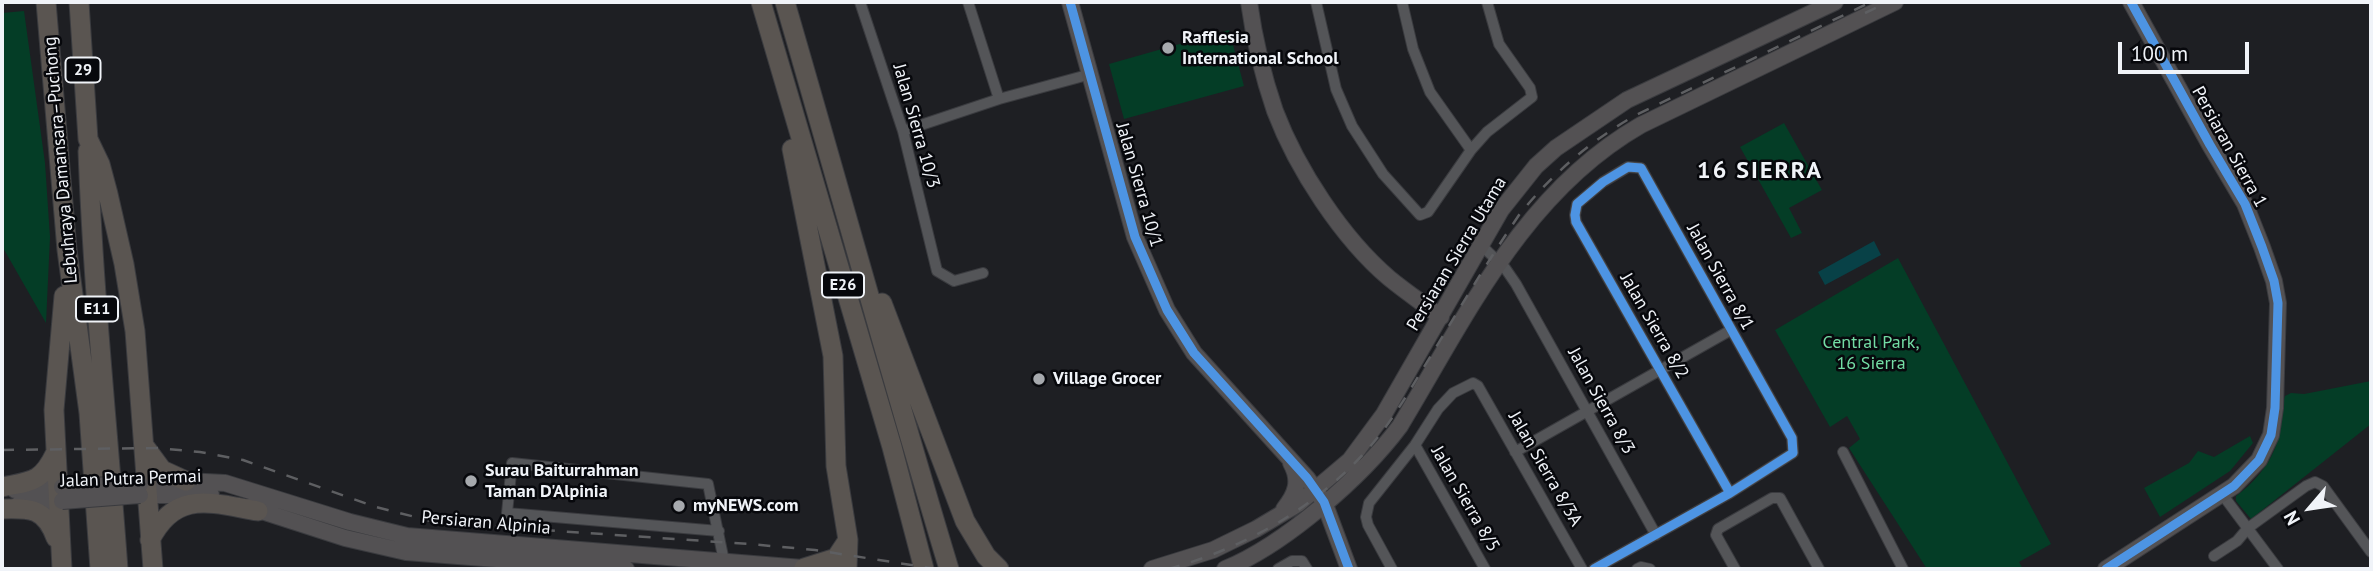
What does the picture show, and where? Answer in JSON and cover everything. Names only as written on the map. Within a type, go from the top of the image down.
[{"type":"highway","name":"Lebuhraya Damansara–Puchong","points":[[46,2],[67,250],[89,413],[100,569]]},
{"type":"highway","name":"29","points":[[79,2],[88,139]]},
{"type":"highway","points":[[756,2],[787,124],[834,356],[836,466],[848,540],[847,569]]},
{"type":"highway","name":"E26","points":[[761,2],[892,447],[924,569]]},
{"type":"highway","name":"E26","points":[[785,2],[853,234],[895,391],[949,569]]},
{"type":"highway","name":"Lebuhraya Damansara–Puchong","points":[[88,139],[93,271],[118,569]]},
{"type":"highway","points":[[88,139],[100,164],[124,264],[135,331],[145,446],[144,489],[153,569]]},
{"type":"highway","points":[[853,234],[901,349],[965,521],[986,556],[999,569]]},
{"type":"highway","points":[[62,569],[55,454],[55,393],[67,250]]},
{"type":"highway","points":[[145,446],[162,470],[186,481]]},
{"type":"highway","points":[[2,489],[42,475],[55,454]]},
{"type":"highway","points":[[150,540],[161,521],[174,509],[186,505],[213,504],[258,511]]},
{"type":"highway","points":[[2,508],[26,508],[36,511],[52,527],[60,549]]},
{"type":"highway","points":[[804,568],[836,558],[848,540]]},
{"type":"main road","name":"Jalan Sierra 10/1","points":[[1070,2],[1135,237],[1167,310],[1194,353],[1320,496]]},
{"type":"main road","points":[[1249,2],[1253,31],[1276,112],[1321,198],[1388,277],[1441,317]]},
{"type":"main road","name":"Persiaran Sierra Utama","points":[[1225,569],[1263,550],[1304,519],[1366,440],[1441,317],[1501,210],[1536,166],[1556,148],[1627,100],[1835,2]]},
{"type":"main road","name":"Persiaran Sierra Utama","points":[[1152,569],[1213,550],[1320,496],[1382,450],[1400,426],[1498,262],[1548,198],[1584,164],[1621,137],[1895,2]]},
{"type":"main road","name":"Persiaran Sierra 1","points":[[2106,569],[2234,486],[2259,460],[2271,435],[2275,408],[2278,324],[2276,292],[2262,247],[2245,204],[2131,2]]},
{"type":"main road","points":[[1275,519],[1296,492],[1297,479],[1288,458]]},
{"type":"main road","name":"Persiaran Alpinia","points":[[144,489],[186,481],[225,483],[350,522],[495,562],[724,561],[828,569]]},
{"type":"main road","name":"Jalan Putra Permai","points":[[2,489],[59,494],[144,489],[212,495],[235,500],[258,511]]},
{"type":"main road","name":"Jalan Putra Permai","points":[[2,508],[59,494]]},
{"type":"main road","points":[[1320,496],[1349,569]]},
{"type":"main road","name":"Persiaran Alpinia","points":[[258,511],[345,538],[405,552],[495,562],[626,569]]},
{"type":"main road","points":[[1304,519],[1324,523],[1334,530]]},
{"type":"main road","points":[[345,538],[350,522]]},
{"type":"street","name":"Jalan Sierra 10/3","points":[[860,2],[903,131],[937,271],[954,281],[983,273]]},
{"type":"street","points":[[968,2],[999,99]]},
{"type":"street","points":[[1316,2],[1336,89],[1352,126],[1383,174],[1420,215],[1428,212],[1471,150],[1487,132],[1529,101],[1532,93],[1499,44],[1487,2]]},
{"type":"street","points":[[1402,2],[1413,49],[1430,92],[1471,150]]},
{"type":"street","points":[[903,131],[999,99],[1091,74]]},
{"type":"street","name":"Jalan Sierra 8/1","points":[[1603,182],[1628,167],[1641,168],[1792,439],[1793,453],[1730,493]]},
{"type":"street","name":"Jalan Sierra 8/2","points":[[1603,182],[1577,204],[1574,215],[1576,222],[1730,493]]},
{"type":"street","name":"Jalan Sierra 8/3","points":[[1482,246],[1516,284],[1656,534]]},
{"type":"street","points":[[1441,317],[1458,330]]},
{"type":"street","points":[[1515,452],[1731,330]]},
{"type":"street","name":"Jalan Sierra 8/3A","points":[[1415,445],[1438,409],[1453,393],[1473,383],[1478,386],[1582,569]]},
{"type":"street","points":[[1392,569],[1366,517],[1369,503],[1415,445]]},
{"type":"street","name":"Jalan Sierra 8/5","points":[[1415,445],[1485,569]]},
{"type":"street","points":[[1843,452],[1903,569]]},
{"type":"street","points":[[719,531],[507,513],[512,463],[708,484],[719,531],[724,561]]},
{"type":"street","points":[[2214,556],[2306,486],[2320,483],[2371,552]]},
{"type":"street","points":[[1594,569],[1730,493]]},
{"type":"street","points":[[2222,494],[2278,569]]},
{"type":"street","points":[[1735,569],[1716,535],[1718,529],[1772,498],[1780,498],[1819,569]]},
{"type":"street","points":[[1278,569],[1292,561],[1305,565]]},
{"type":"street","points":[[1637,569],[1650,569]]},
{"type":"green space","points":[[24,11],[45,163],[50,237],[46,323],[2,246],[2,13]]},
{"type":"green space","points":[[1229,30],[1244,86],[1124,119],[1109,64]]},
{"type":"green space","points":[[1784,123],[1822,190],[1789,208],[1802,233],[1791,238],[1740,147]]},
{"type":"green space","name":"Central Park, 16 Sierra","points":[[1898,258],[2051,544],[2019,562],[2023,569],[1927,569],[1849,448],[1860,439],[1847,416],[1830,427],[1775,330]]},
{"type":"green space","points":[[2371,381],[2371,424],[2251,519],[2236,501],[2236,496],[2257,477],[2273,452],[2285,396]]},
{"type":"green space","points":[[2250,436],[2253,443],[2230,471],[2160,517],[2144,488],[2189,463],[2198,451],[2214,457]]},
{"type":"water","points":[[1874,241],[1881,255],[1825,285],[1818,272]]},
{"type":"railway","points":[[1168,569],[1223,550],[1275,524],[1300,509],[1346,472],[1392,418],[1519,215],[1558,172],[1587,147],[1636,115],[1871,2]]},
{"type":"railway","points":[[1865,13],[1888,2]]},
{"type":"railway","points":[[2,450],[158,448],[200,452],[243,460],[376,507],[431,521],[815,550],[937,569]]},
{"type":"cycle path","points":[[1070,2],[1135,237],[1167,310],[1194,353],[1307,478],[1324,502],[1349,569]]},
{"type":"cycle path","points":[[2106,569],[2234,486],[2259,460],[2271,435],[2275,408],[2278,303],[2274,281],[2262,247],[2245,204],[2131,2]]},
{"type":"cycle path","points":[[1594,569],[1730,493],[1793,453],[1792,438],[1641,168],[1628,167],[1603,182],[1577,204],[1576,222],[1730,493]]},
{"type":"place","name":"Rafflesia International School","points":[[1168,48]]},
{"type":"place","name":"Village Grocer","points":[[1039,379]]},
{"type":"place","name":"Surau Baiturrahman Taman D'Alpinia","points":[[471,481]]},
{"type":"place","name":"myNEWS.com","points":[[679,506]]},
{"type":"district","name":"16 SIERRA","points":[[1760,171]]}]
